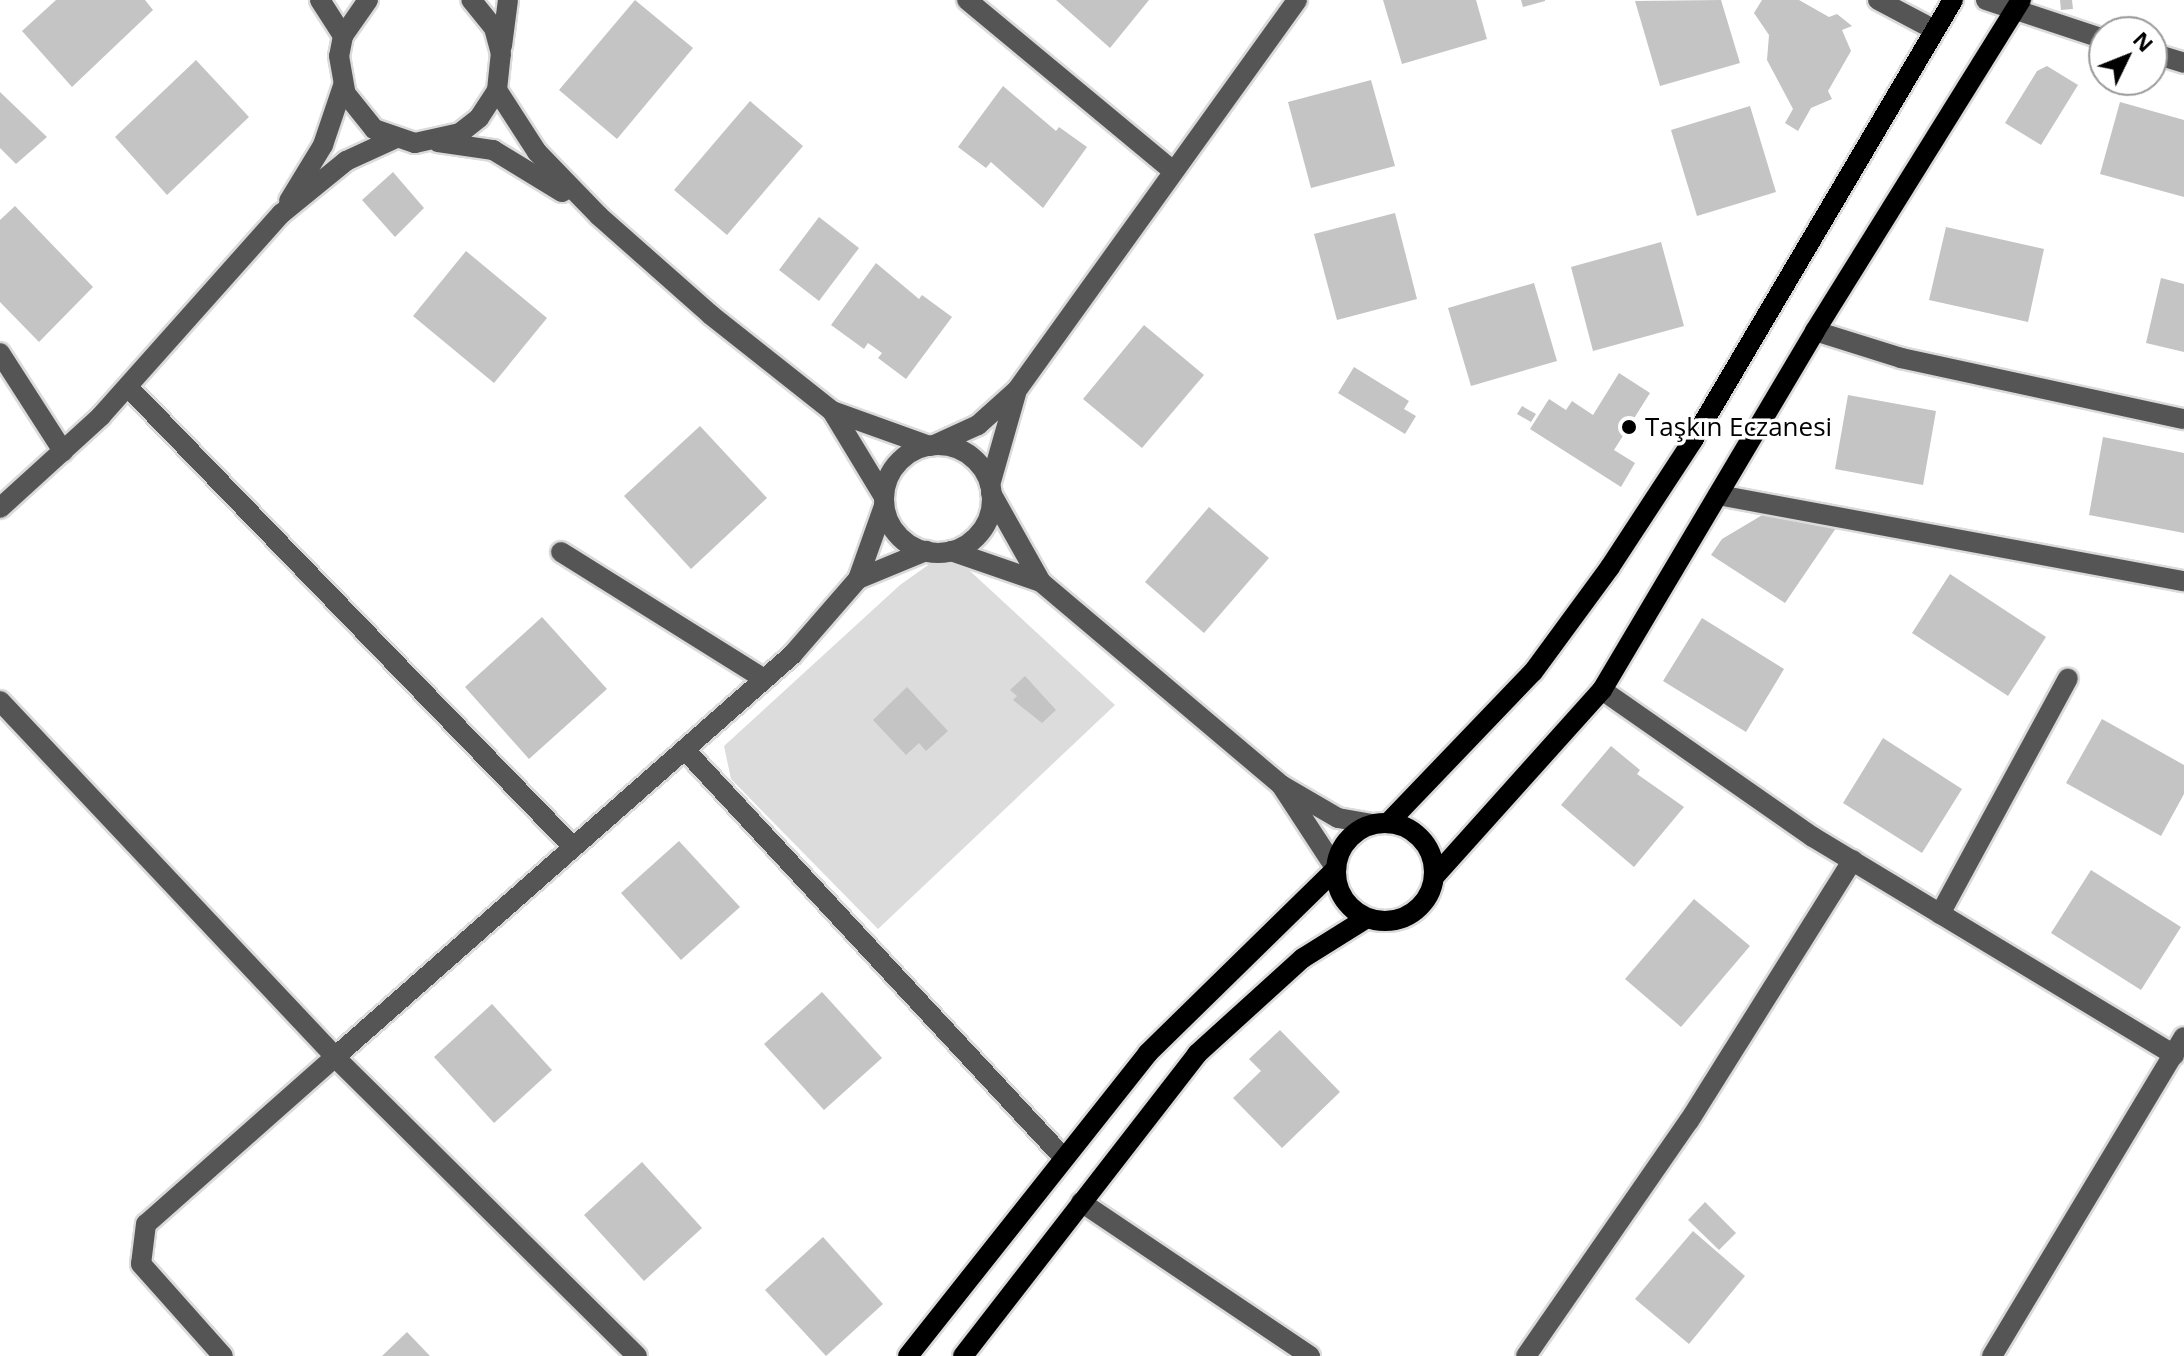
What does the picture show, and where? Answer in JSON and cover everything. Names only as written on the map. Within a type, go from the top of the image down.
[{"type":"main road","points":[[908,1356],[1062,1156],[1148,1053],[1336,869],[1347,840],[1380,823],[1533,672],[1602,578],[1693,440],[1953,0]]},
{"type":"main road","points":[[963,1356],[1197,1054],[1303,958],[1367,918],[1398,920],[1424,904],[1435,876],[1602,690],[1815,331],[2017,6]]},
{"type":"main road","points":[[1380,823],[1417,834],[1433,860],[1435,876]]},
{"type":"main road","points":[[1336,869],[1344,898],[1367,918]]},
{"type":"street","points":[[320,0],[343,36]]},
{"type":"street","points":[[368,0],[343,36],[339,56],[343,86],[358,114],[394,139]]},
{"type":"street","points":[[471,0],[494,28],[501,54]]},
{"type":"street","points":[[436,142],[479,118],[497,90],[508,0]]},
{"type":"street","points":[[967,0],[1172,170]]},
{"type":"street","points":[[858,579],[884,502],[891,470],[903,456],[978,425],[1017,390],[1297,0]]},
{"type":"street","points":[[1878,0],[1935,30]]},
{"type":"street","points":[[1986,0],[2017,6],[2088,33]]},
{"type":"street","points":[[281,214],[323,145],[343,86]]},
{"type":"street","points":[[497,90],[537,152],[599,216],[711,315],[832,411],[932,445],[956,447],[972,457],[1041,582],[1281,785],[1338,818],[1380,823]]},
{"type":"street","points":[[0,508],[129,388],[281,214],[346,161],[394,139],[493,150],[599,216]]},
{"type":"street","points":[[1815,331],[1901,358],[2184,419]]},
{"type":"street","points":[[0,353],[63,451]]},
{"type":"street","points":[[129,388],[572,846]]},
{"type":"street","points":[[951,551],[974,539],[986,524],[990,489],[1017,390]]},
{"type":"street","points":[[832,411],[904,541],[926,551]]},
{"type":"street","points":[[1718,495],[2184,581]]},
{"type":"street","points":[[223,1356],[141,1264],[146,1224],[764,679],[858,579],[926,551],[951,551],[1041,582]]},
{"type":"street","points":[[561,552],[764,679]]},
{"type":"street","points":[[1940,914],[2068,678]]},
{"type":"street","points":[[1602,690],[1853,860],[1940,914],[2179,1046],[1992,1356]]},
{"type":"street","points":[[0,701],[335,1057],[637,1356]]},
{"type":"street","points":[[685,750],[1062,1156]]},
{"type":"street","points":[[1281,785],[1336,869]]},
{"type":"street","points":[[1526,1356],[1689,1121],[1853,860]]},
{"type":"street","points":[[1081,1202],[1310,1356]]},
{"type":"shaded area","points":[[938,558],[957,559],[1115,705],[878,929],[731,779],[724,746],[900,585]]},
{"type":"building","points":[[56,0],[145,0],[153,10],[72,87],[22,31]]},
{"type":"building","points":[[635,0],[693,48],[617,139],[559,90]]},
{"type":"building","points":[[1056,0],[1149,0],[1110,48]]},
{"type":"building","points":[[1383,0],[1476,0],[1487,39],[1402,64]]},
{"type":"building","points":[[1521,0],[1545,0],[1545,1],[1523,7]]},
{"type":"building","points":[[1721,0],[1740,63],[1660,86],[1635,1]]},
{"type":"building","points":[[1762,0],[1799,0],[1829,17],[1837,14],[1852,26],[1842,30],[1851,51],[1828,91],[1832,99],[1811,108],[1798,131],[1785,123],[1793,109],[1767,60],[1769,35],[1754,13]]},
{"type":"building","points":[[2060,0],[2072,0],[2073,9],[2061,10]]},
{"type":"building","points":[[196,60],[249,117],[167,195],[115,137]]},
{"type":"building","points":[[2047,66],[2078,85],[2041,145],[2005,123],[2037,71]]},
{"type":"building","points":[[1371,80],[1395,166],[1311,188],[1288,102]]},
{"type":"building","points":[[1003,86],[1056,131],[1059,127],[1087,147],[1043,208],[991,162],[986,168],[958,147]]},
{"type":"building","points":[[0,92],[47,137],[16,164],[0,148]]},
{"type":"building","points":[[750,101],[803,146],[727,235],[674,190]]},
{"type":"building","points":[[2120,102],[2184,120],[2184,197],[2100,174]]},
{"type":"building","points":[[1750,106],[1776,192],[1697,216],[1671,130]]},
{"type":"building","points":[[393,172],[424,208],[395,237],[362,200]]},
{"type":"building","points":[[15,206],[93,287],[39,342],[0,302],[0,220]]},
{"type":"building","points":[[1395,213],[1417,299],[1337,320],[1314,234]]},
{"type":"building","points":[[819,217],[859,248],[819,301],[779,270]]},
{"type":"building","points":[[1946,227],[2044,249],[2028,322],[1929,300]]},
{"type":"building","points":[[1661,242],[1684,326],[1593,351],[1571,267]]},
{"type":"building","points":[[466,251],[547,318],[494,383],[413,316]]},
{"type":"building","points":[[876,263],[919,299],[922,295],[952,317],[906,379],[878,358],[882,353],[868,343],[864,349],[831,325]]},
{"type":"building","points":[[2161,278],[2184,284],[2184,352],[2146,343]]},
{"type":"building","points":[[1534,283],[1557,361],[1471,386],[1448,308]]},
{"type":"building","points":[[1144,325],[1204,375],[1142,448],[1083,399]]},
{"type":"building","points":[[1354,367],[1409,401],[1404,409],[1416,416],[1405,434],[1338,393]]},
{"type":"building","points":[[1619,373],[1650,393],[1614,450],[1635,463],[1621,487],[1530,429],[1549,399],[1566,410],[1572,401],[1593,415]]},
{"type":"building","points":[[1848,395],[1936,411],[1923,485],[1835,469]]},
{"type":"building","points":[[1522,406],[1536,414],[1531,422],[1517,414]]},
{"type":"building","points":[[700,426],[767,498],[691,569],[624,496]]},
{"type":"building","points":[[2103,437],[2184,453],[2184,533],[2089,515]]},
{"type":"building","points":[[1209,507],[1269,558],[1204,633],[1145,582]]},
{"type":"building","points":[[1764,514],[1836,528],[1785,603],[1711,555],[1722,539]]},
{"type":"building","points":[[1950,574],[2046,637],[2008,696],[1912,633]]},
{"type":"building","points":[[542,617],[607,689],[529,759],[465,687]]},
{"type":"building","points":[[1702,618],[1784,669],[1746,732],[1663,681]]},
{"type":"building","points":[[1025,676],[1056,710],[1042,723],[1013,700],[1017,696],[1010,690]]},
{"type":"building","points":[[907,687],[948,731],[926,751],[919,743],[906,755],[873,720]]},
{"type":"building","points":[[2102,719],[2184,765],[2184,794],[2161,836],[2066,783]]},
{"type":"building","points":[[1883,738],[1962,789],[1922,853],[1843,803]]},
{"type":"building","points":[[1611,746],[1640,770],[1637,774],[1684,807],[1634,867],[1561,805]]},
{"type":"building","points":[[679,841],[740,907],[681,960],[621,893]]},
{"type":"building","points":[[2091,870],[2181,927],[2141,990],[2051,933]]},
{"type":"building","points":[[1694,899],[1750,946],[1681,1027],[1625,979]]},
{"type":"building","points":[[822,992],[882,1058],[824,1110],[764,1044]]},
{"type":"building","points":[[492,1004],[552,1070],[494,1123],[434,1057]]},
{"type":"building","points":[[1280,1030],[1340,1092],[1282,1148],[1233,1098],[1261,1071],[1249,1059]]},
{"type":"building","points":[[642,1162],[702,1228],[644,1281],[584,1215]]},
{"type":"building","points":[[1705,1202],[1736,1233],[1719,1250],[1688,1220]]},
{"type":"building","points":[[1693,1231],[1745,1276],[1689,1344],[1635,1299]]},
{"type":"building","points":[[823,1237],[883,1304],[826,1356],[765,1290]]},
{"type":"building","points":[[407,1332],[430,1356],[382,1356]]},
{"type":"place","name":"Taşkın Eczanesi","points":[[1629,427]]}]
